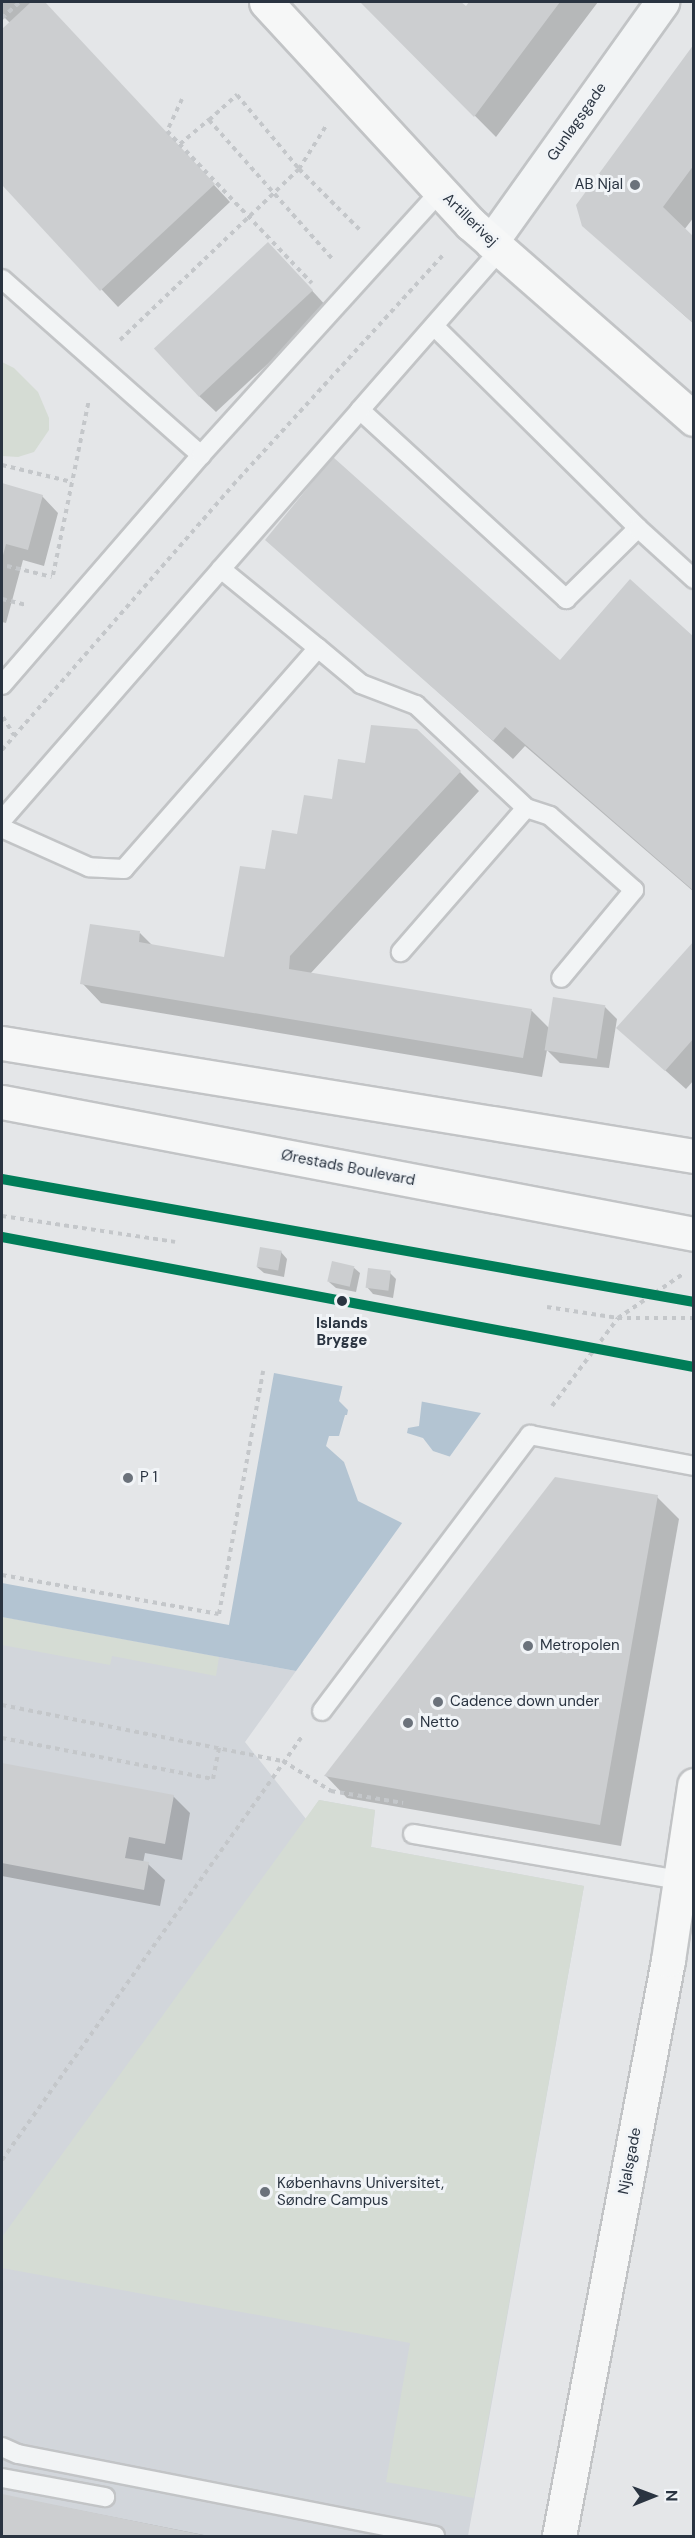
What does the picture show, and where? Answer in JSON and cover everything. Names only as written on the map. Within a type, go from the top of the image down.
[{"type":"street","name":"Artillerivej","points":[[266,2],[488,239],[693,418]]},
{"type":"street","name":"Gunløgsgade","points":[[488,239],[662,2]]},
{"type":"street","points":[[2,1043],[693,1155]]},
{"type":"street","name":"Ørestads Boulevard","points":[[2,1102],[693,1234]]},
{"type":"street","name":"Njalsgade","points":[[559,2536],[668,1960],[693,1785]]},
{"type":"lane","points":[[2,685],[201,455],[440,190]]},
{"type":"lane","points":[[2,820],[434,326],[488,239]]},
{"type":"lane","points":[[2,279],[201,455]]},
{"type":"lane","points":[[434,326],[638,528],[693,579]]},
{"type":"lane","points":[[360,410],[566,599],[638,528]]},
{"type":"lane","points":[[221,569],[361,684],[416,705],[526,808],[550,816],[634,890],[561,978]]},
{"type":"lane","points":[[2,828],[89,867],[124,869],[318,648]]},
{"type":"lane","points":[[401,952],[526,808]]},
{"type":"lane","points":[[322,1711],[530,1435],[693,1466]]},
{"type":"lane","points":[[413,1834],[678,1880]]},
{"type":"lane","points":[[2,2447],[18,2454],[435,2536]]},
{"type":"lane","points":[[2,2478],[105,2497]]},
{"type":"path","points":[[2,18],[20,2]]},
{"type":"path","points":[[46,583],[53,576],[97,363],[299,169],[347,89]]},
{"type":"path","points":[[180,144],[237,95],[299,169],[366,236]]},
{"type":"path","points":[[183,99],[167,131],[248,218],[318,288]]},
{"type":"path","points":[[209,120],[273,195],[338,264]]},
{"type":"path","points":[[2,750],[233,485],[488,239]]},
{"type":"path","points":[[2,465],[72,482]]},
{"type":"path","points":[[6,566],[53,576]]},
{"type":"path","points":[[20,611],[33,597]]},
{"type":"path","points":[[2,599],[27,604]]},
{"type":"path","points":[[2,713],[14,735]]},
{"type":"path","points":[[2,1216],[175,1242]]},
{"type":"path","points":[[530,1435],[618,1318],[683,1274]]},
{"type":"path","points":[[546,1307],[618,1318],[693,1317]]},
{"type":"path","points":[[2,1575],[219,1614],[263,1371]]},
{"type":"path","points":[[2,1705],[283,1761],[2,2160]]},
{"type":"path","points":[[2,1738],[213,1779],[219,1748]]},
{"type":"shaded area","points":[[2,362],[14,368],[38,392],[49,418],[49,430],[34,452],[18,457],[2,456]]},
{"type":"shaded area","name":"Københavns Universitet, Søndre Campus","points":[[2,1617],[296,1671],[245,1742],[306,1819],[319,1800],[375,1810],[371,1847],[584,1886],[468,2536],[2,2536]]},
{"type":"shaded area","points":[[2,1617],[219,1657],[216,1676],[112,1656],[110,1665],[2,1645]]},
{"type":"shaded area","points":[[319,1800],[375,1810],[371,1847],[584,1886],[474,2498],[386,2482],[410,2343],[2,2268],[2,2237]]},
{"type":"water","points":[[274,1373],[481,1413],[296,1671],[2,1617],[2,1583],[229,1625]]},
{"type":"pier","points":[[343,1384],[422,1400],[419,1426],[408,1428],[407,1433],[423,1438],[433,1451],[454,1458],[406,1525],[358,1501],[344,1462],[326,1446],[329,1436],[339,1436],[345,1415],[347,1415],[348,1410],[339,1401]]},
{"type":"building","points":[[31,2],[45,2],[215,184],[100,291],[2,185],[2,29]]},
{"type":"building","points":[[360,2],[461,2],[466,6],[469,2],[560,2],[474,117]]},
{"type":"building","name":"AB Njal","points":[[694,44],[694,165],[663,207],[694,237],[694,324],[582,226],[576,205]]},
{"type":"building","points":[[268,242],[313,290],[199,397],[154,348]]},
{"type":"building","points":[[333,457],[560,660],[630,579],[694,637],[694,891],[505,727],[493,741],[265,540]]},
{"type":"building","points":[[2,483],[43,495],[28,550],[6,544],[2,559]]},
{"type":"building","points":[[371,725],[417,729],[461,771],[290,956],[289,969],[532,1009],[523,1058],[80,984],[90,924],[140,931],[139,942],[224,957],[240,866],[265,869],[272,830],[297,834],[304,795],[332,799],[338,759],[365,763]]},
{"type":"building","points":[[694,941],[694,1038],[665,1071],[616,1028]]},
{"type":"building","points":[[553,997],[605,1005],[597,1059],[545,1050]]},
{"type":"building","points":[[260,1247],[282,1251],[278,1271],[257,1267]]},
{"type":"building","points":[[332,1261],[354,1266],[350,1287],[327,1281]]},
{"type":"building","points":[[368,1268],[391,1271],[388,1291],[366,1288]]},
{"type":"building","name":"Metropolen","points":[[555,1477],[658,1495],[600,1825],[324,1776]]},
{"type":"building","points":[[2,1763],[174,1795],[165,1844],[129,1837],[125,1858],[149,1862],[144,1890],[2,1863]]},
{"type":"building","points":[[2,2494],[203,2535],[203,2536],[2,2536]]},
{"type":"transit line","points":[[2,1179],[694,1302]]},
{"type":"transit line","points":[[2,1237],[694,1367]]},
{"type":"place","name":"AB Njal","points":[[635,185]]},
{"type":"place","name":"Islands Brygge","points":[[342,1301]]},
{"type":"place","name":"P 1","points":[[128,1478]]},
{"type":"place","name":"Metropolen","points":[[528,1646]]},
{"type":"place","name":"Cadence down under","points":[[438,1702]]},
{"type":"place","name":"Netto","points":[[408,1723]]},
{"type":"place","name":"Københavns Universitet, Søndre Campus","points":[[265,2192]]}]
